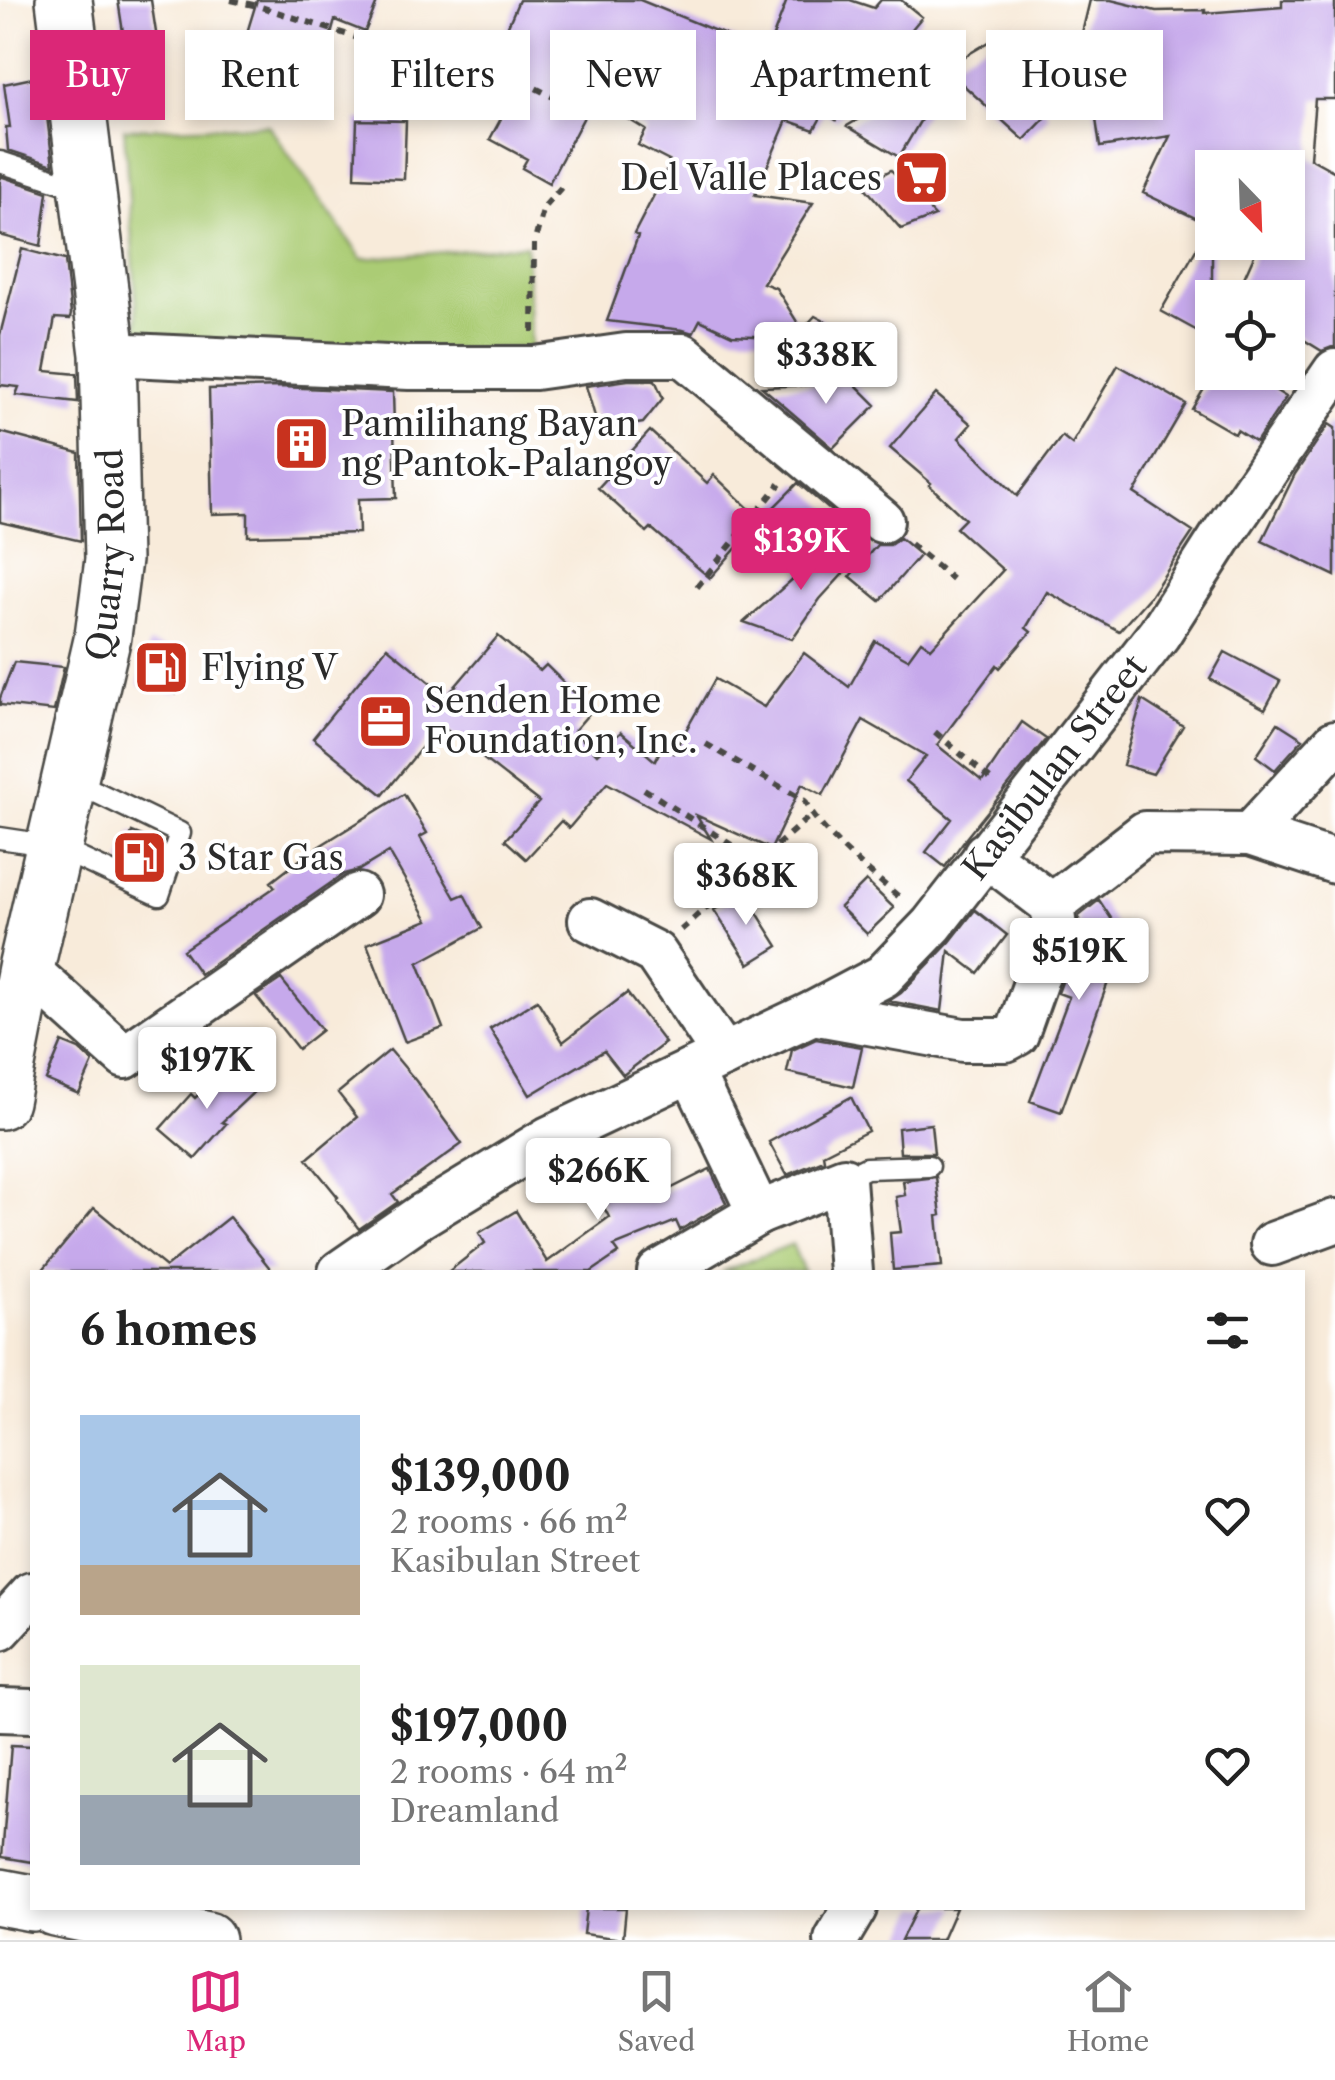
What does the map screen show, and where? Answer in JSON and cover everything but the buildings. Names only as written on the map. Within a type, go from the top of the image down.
[{"type":"street","name":"Quarry Road","points":[[0,1101],[15,992],[103,636],[113,560],[108,354],[64,0]]},
{"type":"street","points":[[108,354],[409,368],[535,368],[626,356],[683,355],[882,521]]},
{"type":"street","name":"Kasibulan Street","points":[[343,1270],[434,1207],[549,1138],[883,976],[932,924],[1159,634],[1335,371]]},
{"type":"street","points":[[1250,834],[1335,742]]},
{"type":"street","points":[[1052,905],[1145,833],[1250,834],[1335,862]]},
{"type":"street","points":[[813,1012],[963,1040],[1006,1040],[1017,1034],[1056,928],[1052,905],[985,854]]},
{"type":"street","points":[[15,992],[125,1057],[358,895]]},
{"type":"street","points":[[590,920],[656,953],[707,1063],[760,1214]]},
{"type":"street","points":[[662,1270],[760,1214],[844,1179],[851,1270]]},
{"type":"street","points":[[1272,1244],[1335,1221]]},
{"type":"street","points":[[0,1629],[30,1596]]},
{"type":"street","points":[[0,1710],[30,1711]]},
{"type":"street","points":[[0,1897],[30,1903]]},
{"type":"street","points":[[64,1910],[207,1940]]},
{"type":"street","points":[[836,1940],[854,1910]]},
{"type":"lane","points":[[0,162],[89,191]]},
{"type":"lane","points":[[0,838],[53,846],[160,895],[180,833],[70,779]]},
{"type":"lane","points":[[844,1179],[866,1168],[929,1166]]},
{"type":"path","points":[[231,0],[464,72],[504,72],[550,95]]},
{"type":"path","points":[[535,368],[534,244],[544,207],[565,183]]},
{"type":"path","points":[[697,586],[802,456]]},
{"type":"path","points":[[882,521],[952,579]]},
{"type":"path","points":[[935,732],[1022,806]]},
{"type":"path","points":[[706,744],[806,801],[811,815],[932,924]]},
{"type":"path","points":[[644,789],[758,862]]},
{"type":"path","points":[[656,953],[811,815]]},
{"type":"green space","points":[[268,125],[362,259],[526,245],[531,348],[397,351],[139,341],[124,129]]},
{"type":"green space","points":[[792,1244],[803,1270],[727,1270]]},
{"type":"place","name":"Del Valle Places","points":[[921,178]]},
{"type":"place","name":"Pamilihang Bayan ng Pantok-Palangoy","points":[[302,444]]},
{"type":"place","name":"Flying V","points":[[162,668]]},
{"type":"place","name":"Senden Home Foundation, Inc.","points":[[385,721]]},
{"type":"place","name":"3 Star Gas","points":[[139,858]]}]
